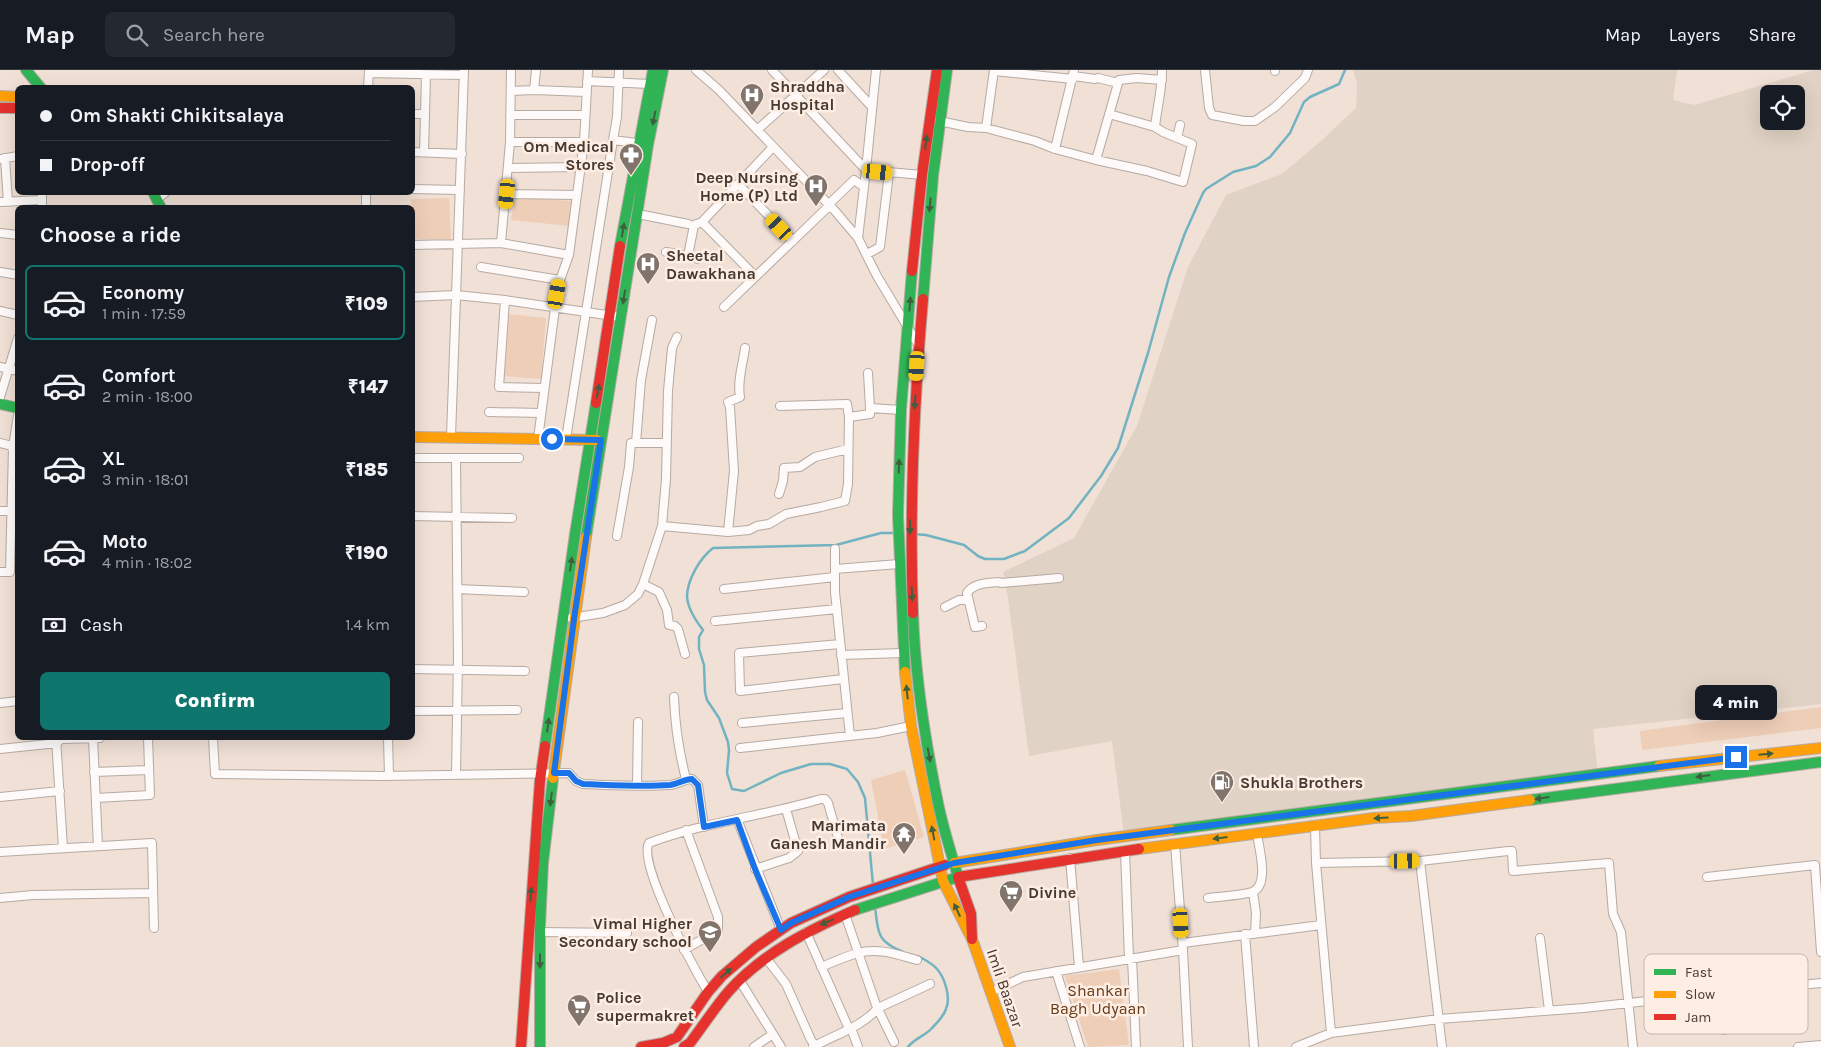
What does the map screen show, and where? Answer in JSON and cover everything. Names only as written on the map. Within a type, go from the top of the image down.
[{"type":"main road","points":[[26,70],[38,85]]},
{"type":"main road","points":[[521,1047],[541,773],[596,440],[638,214],[643,144],[653,70]]},
{"type":"main road","points":[[596,440],[609,315],[616,270],[643,144],[663,70]]},
{"type":"main road","points":[[936,70],[922,175],[901,410],[898,515],[899,564],[903,653],[911,726],[943,880],[972,939]]},
{"type":"main road","points":[[947,70],[932,176],[919,346],[910,510],[910,545],[914,652],[918,693],[938,804],[958,877],[971,914],[972,939]]},
{"type":"main road","points":[[0,96],[15,97]]},
{"type":"main road","points":[[0,108],[15,108]]},
{"type":"main road","points":[[616,270],[628,272]]},
{"type":"main road","points":[[0,404],[15,407]]},
{"type":"main road","points":[[415,437],[596,440]]},
{"type":"main road","points":[[540,1047],[540,932],[543,863],[554,773],[568,618]]},
{"type":"main road","points":[[641,1047],[663,1043],[677,1037],[708,992],[722,976],[756,947],[791,923],[849,897],[940,866],[1126,836],[1613,772],[1821,748]]},
{"type":"main road","points":[[688,1046],[730,990],[766,958],[806,932],[846,914],[872,903],[899,896],[943,880],[1070,858],[1374,818],[1411,816],[1821,762]]},
{"type":"main road","name":"Imli Baazar","points":[[972,939],[1010,1047]]},
{"type":"street","points":[[501,243],[507,194],[511,70]]},
{"type":"street","points":[[534,90],[536,70]]},
{"type":"street","points":[[538,439],[555,308],[560,280],[569,255],[581,167],[588,70]]},
{"type":"street","points":[[566,439],[618,117],[619,70]]},
{"type":"street","points":[[696,70],[719,90],[858,238],[877,276],[919,346]]},
{"type":"street","points":[[772,70],[866,170],[922,175]]},
{"type":"street","points":[[757,130],[824,70]]},
{"type":"street","points":[[838,70],[872,107]]},
{"type":"street","points":[[858,238],[876,70]]},
{"type":"street","points":[[986,128],[994,70],[1074,75],[1118,83]]},
{"type":"street","points":[[1155,127],[1162,70]]},
{"type":"street","points":[[1205,70],[1209,108],[1212,115],[1244,121],[1255,121],[1275,107],[1305,78],[1308,70]]},
{"type":"street","points":[[368,85],[369,72],[426,75],[464,73],[451,438]]},
{"type":"street","points":[[424,152],[426,75]]},
{"type":"street","points":[[1055,149],[1074,75]]},
{"type":"street","points":[[1096,160],[1119,80],[1137,78],[1162,80]]},
{"type":"street","points":[[587,81],[650,84]]},
{"type":"street","points":[[510,91],[586,92]]},
{"type":"street","points":[[415,114],[425,114]]},
{"type":"street","points":[[939,121],[968,127],[986,128],[1035,141],[1055,149],[1147,171],[1183,182],[1192,144],[1155,127],[1109,114]]},
{"type":"street","points":[[510,115],[585,115]]},
{"type":"street","points":[[1177,138],[1180,125]]},
{"type":"street","points":[[614,140],[643,144]]},
{"type":"street","points":[[510,142],[584,142]]},
{"type":"street","points":[[688,256],[694,225],[702,222],[772,148]]},
{"type":"street","points":[[415,152],[462,154]]},
{"type":"street","points":[[15,156],[2,158],[4,202],[42,200]]},
{"type":"street","points":[[508,168],[581,167]]},
{"type":"street","points":[[866,254],[880,247],[889,173]]},
{"type":"street","points":[[724,307],[854,180],[864,187]]},
{"type":"street","points":[[739,184],[792,241]]},
{"type":"street","points":[[415,189],[460,190]]},
{"type":"street","points":[[507,194],[577,195]]},
{"type":"street","points":[[638,214],[688,224]]},
{"type":"street","points":[[702,222],[755,276]]},
{"type":"street","points":[[0,233],[15,235]]},
{"type":"street","points":[[415,245],[501,243],[569,255]]},
{"type":"street","points":[[666,252],[698,259]]},
{"type":"street","points":[[481,267],[560,280]]},
{"type":"street","points":[[0,272],[15,275]]},
{"type":"street","points":[[415,297],[456,295],[505,300],[620,317]]},
{"type":"street","points":[[505,300],[499,386],[544,388]]},
{"type":"street","points":[[0,311],[15,314]]},
{"type":"street","points":[[636,443],[642,380],[652,320]]},
{"type":"street","points":[[568,618],[603,613],[626,605],[638,594],[643,584],[662,526],[666,479],[669,382],[672,348],[677,337]]},
{"type":"street","points":[[0,397],[4,368],[15,344]]},
{"type":"street","points":[[728,532],[734,471],[734,451],[728,402],[740,397],[738,389],[746,348]]},
{"type":"street","points":[[849,417],[870,414],[868,373]]},
{"type":"street","points":[[662,526],[728,532],[749,530],[757,526],[770,524],[786,514],[845,501],[848,484],[849,417],[847,404],[780,406]]},
{"type":"street","points":[[870,408],[901,410]]},
{"type":"street","points":[[489,412],[540,413]]},
{"type":"street","points":[[0,443],[15,447],[14,511],[10,572],[0,572]]},
{"type":"street","points":[[617,536],[629,467],[631,443],[667,443]]},
{"type":"street","points":[[778,494],[783,481],[784,468],[800,467],[815,457],[848,449]]},
{"type":"street","points":[[415,458],[519,458]]},
{"type":"street","points":[[456,458],[458,670],[456,775]]},
{"type":"street","points":[[0,511],[14,511]]},
{"type":"street","points":[[415,516],[512,518]]},
{"type":"street","points":[[0,550],[12,544]]},
{"type":"street","points":[[835,549],[837,609],[850,736]]},
{"type":"street","points":[[724,589],[899,564]]},
{"type":"street","points":[[982,626],[975,627],[968,600],[967,593],[969,589],[980,584],[1059,578]]},
{"type":"street","points":[[643,584],[659,592],[667,610],[669,625],[675,626],[678,629],[685,654]]},
{"type":"street","points":[[457,588],[524,592]]},
{"type":"street","points":[[946,607],[959,600],[968,600]]},
{"type":"street","points":[[715,620],[837,609]]},
{"type":"street","points":[[840,644],[739,653],[740,691],[843,678]]},
{"type":"street","points":[[841,656],[903,653]]},
{"type":"street","points":[[415,669],[525,671]]},
{"type":"street","points":[[674,697],[679,754],[686,779]]},
{"type":"street","points":[[0,703],[15,701]]},
{"type":"street","points":[[415,710],[517,710]]},
{"type":"street","points":[[742,724],[847,713]]},
{"type":"street","points":[[637,786],[638,722]]},
{"type":"street","points":[[740,748],[850,736],[911,726]]},
{"type":"street","points":[[0,749],[56,740],[63,848]]},
{"type":"street","points":[[92,740],[98,846]]},
{"type":"street","points":[[96,798],[150,795],[148,740]]},
{"type":"street","points":[[213,740],[215,774],[389,776],[569,773],[576,781],[583,784],[637,786],[680,784],[686,779],[692,779],[698,785],[704,827]]},
{"type":"street","points":[[388,740],[389,776]]},
{"type":"street","points":[[94,772],[149,770]]},
{"type":"street","points":[[0,798],[60,791]]},
{"type":"street","points":[[708,992],[684,950],[654,880],[646,850],[649,843],[686,830],[786,809],[821,798],[825,799],[828,803],[840,845]]},
{"type":"street","points":[[755,869],[789,858],[798,851],[786,809]]},
{"type":"street","points":[[737,820],[781,930]]},
{"type":"street","points":[[1315,826],[1316,863],[1331,1033]]},
{"type":"street","points":[[684,950],[718,930],[719,925],[718,917],[686,830]]},
{"type":"street","points":[[1208,898],[1253,892],[1262,882],[1257,834]]},
{"type":"street","points":[[0,852],[152,843],[154,928]]},
{"type":"street","points":[[1175,844],[1188,1047]]},
{"type":"street","points":[[1316,863],[1420,861],[1508,850],[1512,851],[1513,871],[1608,863],[1613,914],[1621,932],[1633,1047]]},
{"type":"street","points":[[1124,851],[1136,1047]]},
{"type":"street","points":[[1070,858],[1079,967]]},
{"type":"street","points":[[1420,861],[1442,1047]]},
{"type":"street","points":[[1707,877],[1815,865],[1821,952]]},
{"type":"street","points":[[1253,892],[1256,918],[1255,933]]},
{"type":"street","points":[[0,898],[33,895],[153,893]]},
{"type":"street","points":[[846,914],[872,995],[894,1042]]},
{"type":"street","points":[[991,992],[1023,977],[1130,958],[1245,934],[1321,925]]},
{"type":"street","points":[[540,932],[627,933]]},
{"type":"street","points":[[806,932],[858,1047]]},
{"type":"street","points":[[1245,934],[1254,1047]]},
{"type":"street","points":[[1540,938],[1549,1010]]},
{"type":"street","points":[[821,967],[859,952],[889,952],[917,960]]},
{"type":"street","points":[[766,958],[786,984],[815,1046],[850,1028],[878,1008],[930,984]]},
{"type":"street","points":[[1056,971],[1080,1047]]},
{"type":"street","points":[[740,981],[781,1047]]},
{"type":"street","points":[[1808,984],[1821,983]]},
{"type":"street","points":[[1296,1047],[1331,1033],[1439,1019],[1584,1008],[1644,1001]]},
{"type":"street","points":[[754,1047],[773,1034]]},
{"type":"street","points":[[1798,1047],[1821,1045]]},
{"type":"shaded area","points":[[1353,70],[1677,70],[1673,100],[1694,105],[1760,86],[1760,130],[1805,130],[1805,85],[1763,85],[1814,70],[1821,70],[1821,704],[1593,729],[1598,773],[1124,834],[1112,741],[1029,756],[1003,572],[1074,538],[1137,426],[1188,267],[1226,195],[1282,174],[1356,108],[1357,83]]},
{"type":"green space","points":[[515,197],[572,201],[569,226],[511,220]]},
{"type":"green space","points":[[449,198],[451,240],[415,239],[415,205],[412,205],[411,199]]},
{"type":"green space","points":[[509,314],[546,318],[541,379],[503,376]]},
{"type":"green space","points":[[1821,707],[1821,728],[1642,750],[1640,731]]},
{"type":"green space","points":[[905,770],[924,837],[884,849],[871,780]]},
{"type":"green space","name":"Shankar Bagh Udyaan","points":[[1119,969],[1129,1045],[1088,1047],[1065,976]]},
{"type":"waterway","points":[[913,534],[926,535],[964,545],[985,559],[1004,559],[1025,551],[1069,518],[1101,476],[1118,448],[1148,353],[1169,277],[1185,233],[1203,193],[1206,189],[1233,172],[1256,166],[1270,157],[1290,133],[1304,102],[1310,97],[1339,84],[1345,70]]},
{"type":"waterway","points":[[873,885],[865,798],[858,782],[847,769],[830,764],[811,764],[781,773],[744,791],[732,789],[727,773],[728,742],[719,718],[707,700],[705,692],[704,665],[699,649],[699,637],[703,630],[695,619],[687,597],[689,584],[695,570],[703,557],[713,548],[836,545],[881,533],[895,533]]},
{"type":"waterway","points":[[875,906],[880,935],[888,944],[903,952]]},
{"type":"waterway","points":[[908,1047],[940,1019],[944,1014],[948,999],[945,983],[940,973],[933,965],[918,956]]},
{"type":"traffic: fast","points":[[26,70],[38,85]]},
{"type":"traffic: fast","points":[[620,246],[653,70]]},
{"type":"traffic: fast","points":[[586,537],[648,145],[663,70]]},
{"type":"traffic: fast","points":[[923,299],[933,176],[947,70]]},
{"type":"traffic: fast","points":[[154,195],[160,205]]},
{"type":"traffic: fast","points":[[905,672],[898,515],[901,410],[912,271]]},
{"type":"traffic: fast","points":[[545,746],[575,534],[596,403]]},
{"type":"traffic: fast","points":[[0,404],[15,407]]},
{"type":"traffic: fast","points":[[855,910],[958,877],[940,812],[929,756],[918,685],[913,613]]},
{"type":"traffic: fast","points":[[1530,800],[1821,762]]},
{"type":"traffic: fast","points":[[1171,830],[1659,766]]},
{"type":"traffic: fast","points":[[540,1047],[540,926],[543,863],[553,778]]},
{"type":"traffic: slow","points":[[0,96],[15,97]]},
{"type":"traffic: slow","points":[[415,437],[597,440]]},
{"type":"traffic: slow","points":[[553,778],[586,537]]},
{"type":"traffic: slow","points":[[905,672],[911,726],[943,881]]},
{"type":"traffic: slow","points":[[1659,766],[1821,748]]},
{"type":"traffic: slow","points":[[1139,849],[1374,818],[1411,816],[1530,800]]},
{"type":"traffic: slow","points":[[954,863],[1171,830]]},
{"type":"traffic: slow","points":[[943,881],[972,939],[1010,1047]]},
{"type":"traffic: jam","points":[[912,271],[922,175],[937,70]]},
{"type":"traffic: jam","points":[[0,108],[15,108]]},
{"type":"traffic: jam","points":[[596,403],[620,246]]},
{"type":"traffic: jam","points":[[913,613],[913,456],[923,299]]},
{"type":"traffic: jam","points":[[521,1047],[540,780],[545,746]]},
{"type":"traffic: jam","points":[[972,939],[971,914],[958,877],[1139,849]]},
{"type":"traffic: jam","points":[[641,1047],[663,1043],[677,1037],[708,992],[722,976],[756,947],[791,923],[849,897],[945,865]]},
{"type":"traffic: jam","points":[[684,1047],[690,1043],[714,1010],[742,977],[772,954],[804,934],[855,910]]},
{"type":"place","name":"Shraddha Hospital","points":[[752,116]]},
{"type":"place","name":"Om Medical Stores","points":[[631,176]]},
{"type":"place","name":"Deep Nursing Home (P) Ltd","points":[[816,207]]},
{"type":"place","name":"Sheetal Dawakhana","points":[[648,285]]},
{"type":"place","name":"Shukla Brothers","points":[[1222,803]]},
{"type":"place","name":"Marimata Ganesh Mandir","points":[[904,855]]},
{"type":"place","name":"Divine","points":[[1011,913]]},
{"type":"place","name":"Vimal Higher Secondary school","points":[[710,953]]},
{"type":"place","name":"Police supermakret","points":[[579,1027]]},
{"type":"route","points":[[552,439],[601,440],[574,619],[554,773],[569,773],[576,781],[583,784],[671,785],[680,784],[686,779],[692,779],[698,785],[704,827],[737,820],[781,930],[791,923],[849,897],[954,863],[1097,840],[1736,757]]}]
